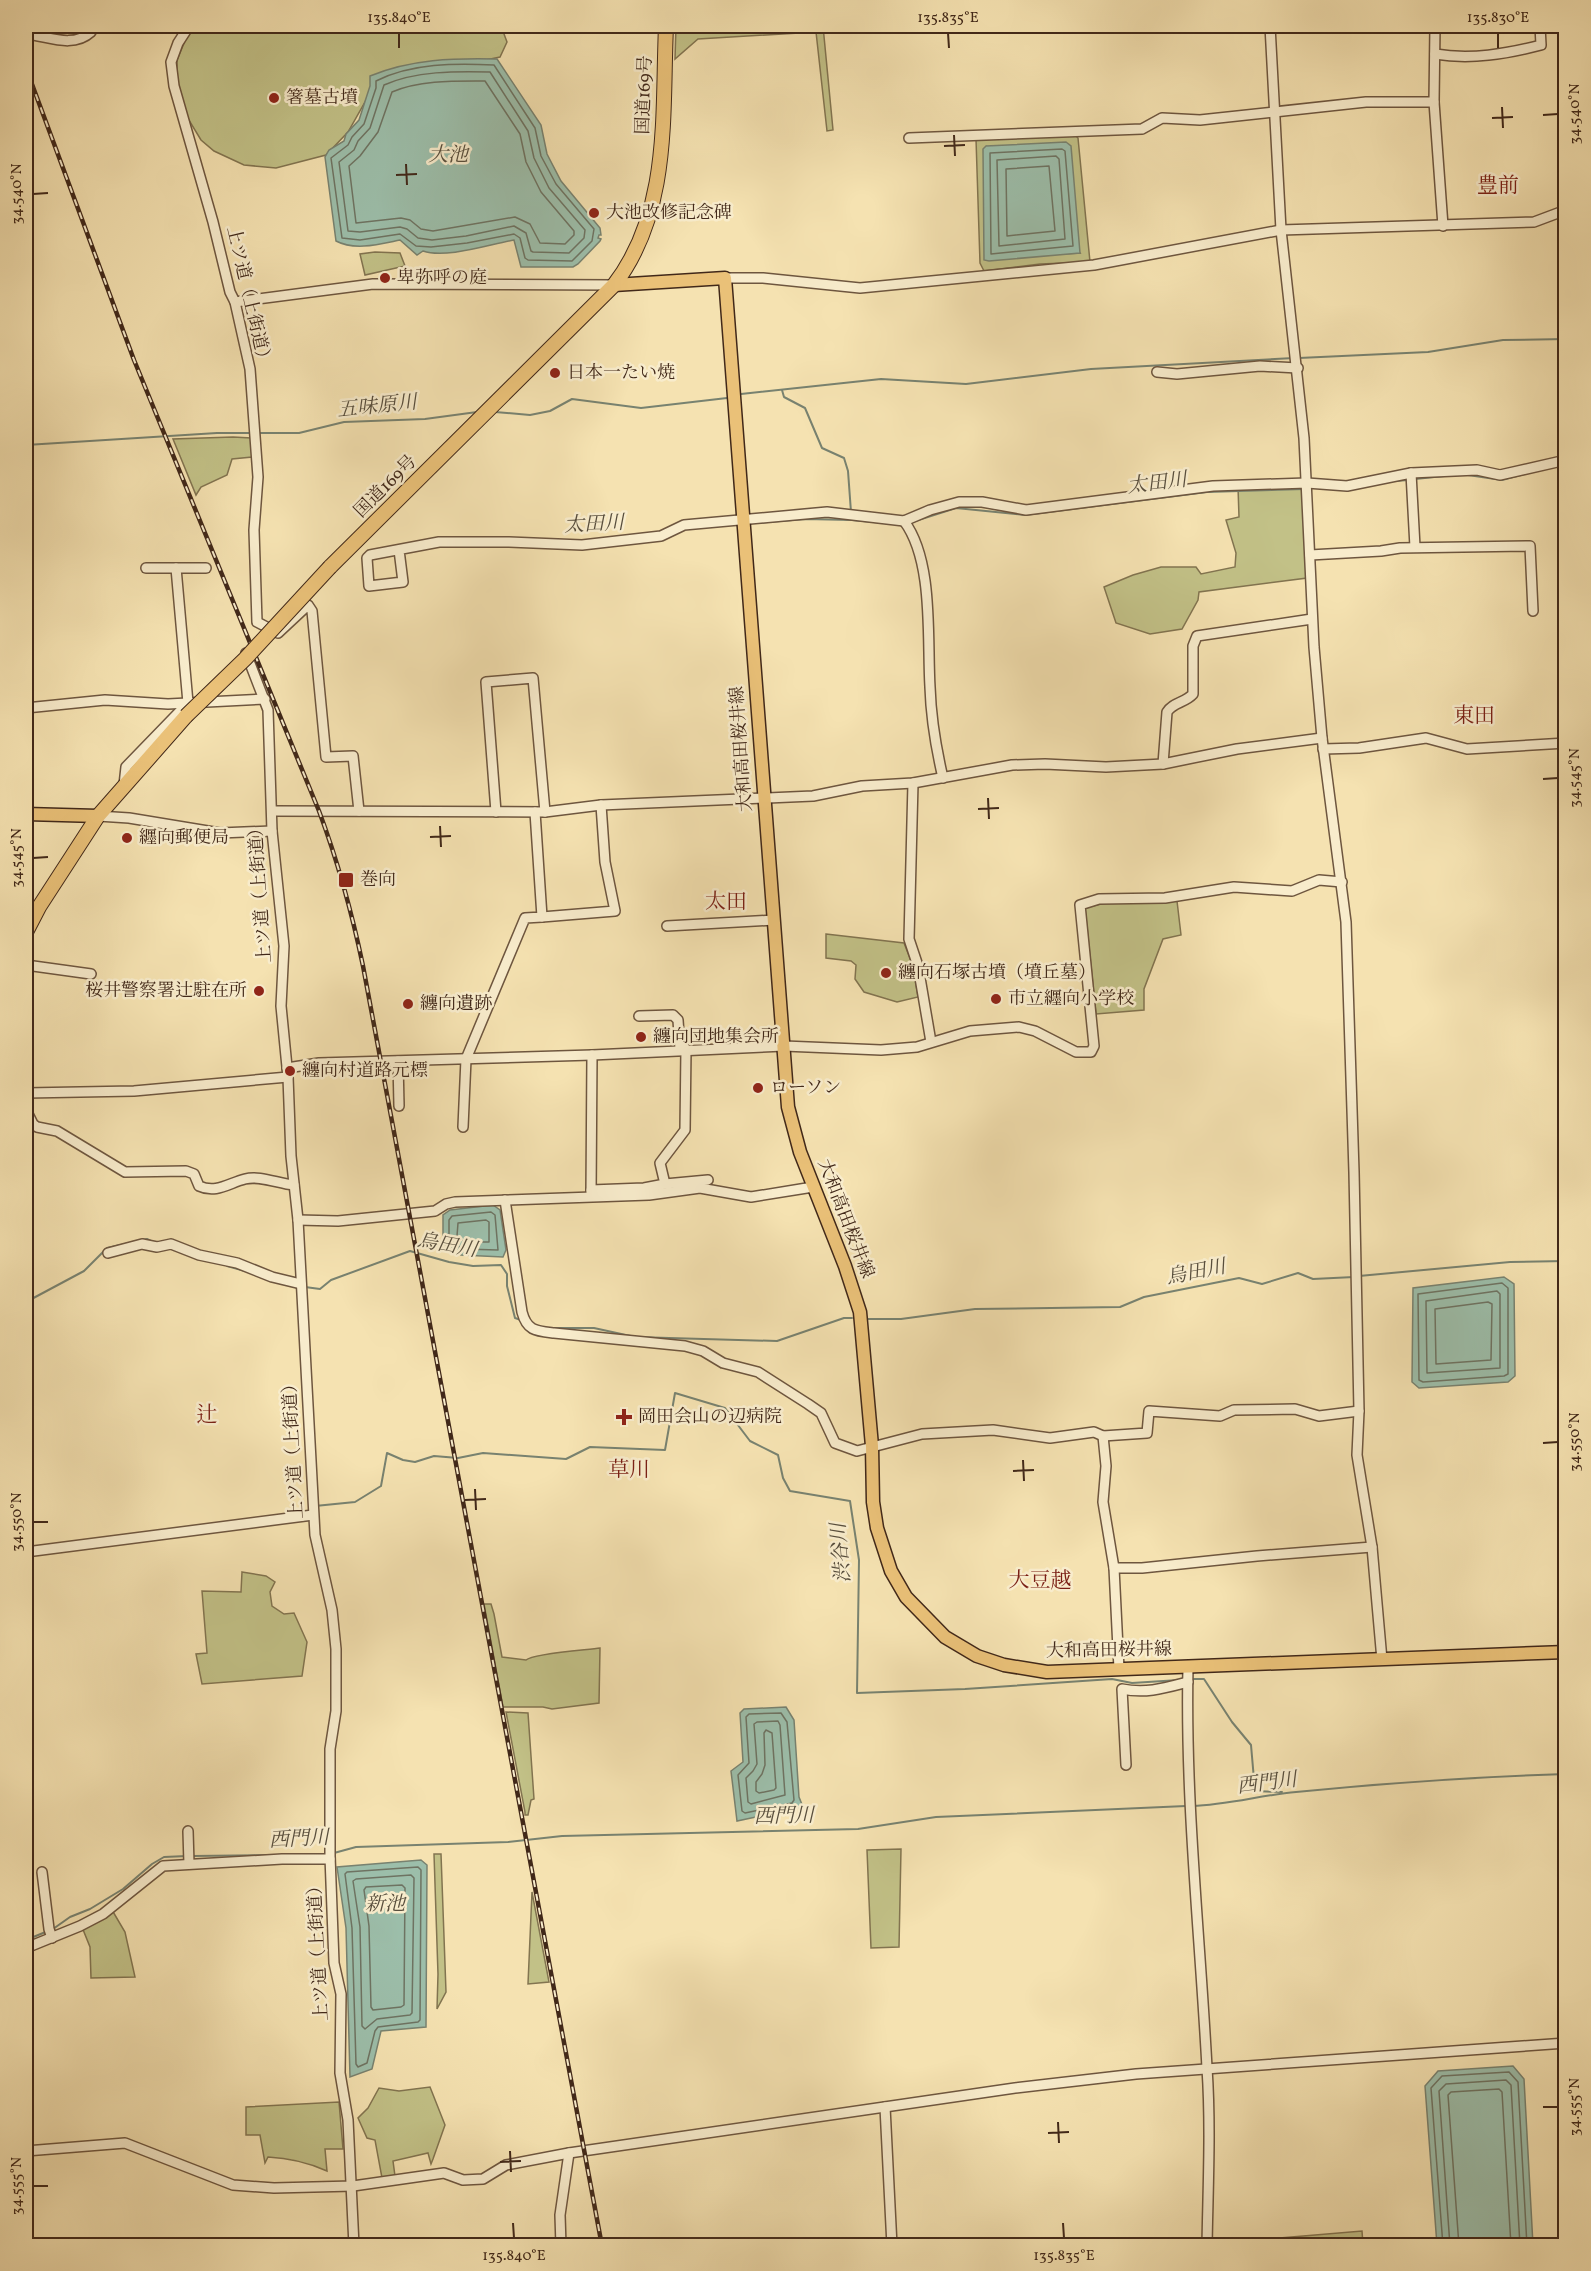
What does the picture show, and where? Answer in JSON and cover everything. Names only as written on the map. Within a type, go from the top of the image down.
[{"type":"highway","name":"国道169号","points":[[26,932],[32,907],[98,816],[187,709],[245,659],[330,567],[614,285],[636,251],[654,201],[664,113],[666,26]]},
{"type":"main road","points":[[614,285],[725,278]]},
{"type":"main road","name":"大和高田桜井線","points":[[725,278],[788,1107],[800,1152],[845,1266],[860,1312],[872,1446],[873,1502],[877,1528],[891,1571],[906,1597],[945,1637],[976,1656],[1004,1665],[1047,1672],[1119,1669],[1188,1675],[1382,1660],[1566,1653]]},
{"type":"main road","points":[[26,814],[98,816]]},
{"type":"street","points":[[26,34],[41,35],[60,41],[76,40],[84,38],[91,32],[90,26]]},
{"type":"street","name":"上ツ道（上街道）","points":[[189,26],[178,43],[171,62],[174,87],[213,222],[230,292],[235,302],[250,369],[258,477],[255,530],[257,622],[278,633],[308,605],[312,611],[326,757],[353,756],[359,811]]},
{"type":"street","points":[[1270,26],[1281,230],[1298,368],[1307,483],[1312,619],[1322,738],[1346,922],[1359,1411],[1357,1455],[1372,1547],[1382,1660]]},
{"type":"street","points":[[1435,26],[1434,102],[1443,226]]},
{"type":"street","points":[[1435,54],[1459,58],[1509,53],[1541,45],[1540,26]]},
{"type":"street","points":[[909,138],[1142,129],[1162,118],[1200,120],[1366,102],[1434,102]]},
{"type":"street","points":[[725,278],[763,278],[860,288],[1094,266],[1281,230],[1534,222],[1566,210]]},
{"type":"street","points":[[235,302],[373,284],[588,287],[614,285]]},
{"type":"street","points":[[588,287],[595,292],[589,310]]},
{"type":"street","points":[[1157,372],[1177,374],[1260,366],[1298,368]]},
{"type":"street","points":[[399,550],[404,582],[369,586],[367,558],[369,555],[439,543],[509,542],[582,545],[661,536],[684,525],[827,512],[904,521],[930,510],[959,502],[982,502],[1026,510],[1213,486],[1307,483],[1347,486],[1411,473],[1477,470],[1500,475],[1566,460]]},
{"type":"street","points":[[1411,473],[1415,547]]},
{"type":"street","points":[[904,521],[919,546],[929,621],[934,740],[943,778]]},
{"type":"street","points":[[1310,555],[1415,547],[1530,546],[1533,611]]},
{"type":"street","points":[[146,568],[206,568]]},
{"type":"street","points":[[176,568],[187,709]]},
{"type":"street","points":[[1163,764],[1167,712],[1171,706],[1193,694],[1193,646],[1197,636],[1312,619]]},
{"type":"street","name":"上ツ道（上街道）","points":[[245,650],[268,710],[272,831],[284,946],[281,1006],[298,1220],[313,1515],[315,1535],[332,1610],[336,1649],[336,1711],[330,1749],[330,1855],[334,1963],[341,1994],[340,2073],[348,2120],[354,2246]]},
{"type":"street","points":[[496,812],[486,682],[533,678],[540,812],[542,917]]},
{"type":"street","points":[[26,708],[105,700],[168,704],[187,709],[265,699]]},
{"type":"street","points":[[272,812],[540,812],[602,805],[764,800],[818,796],[862,786],[913,783],[1012,765],[1106,767],[1163,764],[1237,749],[1322,738]]},
{"type":"street","points":[[1323,749],[1359,748],[1426,738],[1467,749],[1566,743]]},
{"type":"street","points":[[913,783],[909,939],[918,966],[931,1042]]},
{"type":"street","points":[[463,1127],[466,1059],[525,918],[615,911],[605,862],[602,805]]},
{"type":"street","points":[[98,816],[129,818],[220,833],[272,831]]},
{"type":"street","points":[[26,1093],[135,1090],[288,1073],[319,1063],[592,1055],[784,1046],[881,1050],[917,1047],[970,1030],[1019,1027],[1035,1031],[1076,1052],[1090,1052],[1094,1046],[1080,905],[1099,899],[1165,898],[1234,887],[1292,891],[1318,880],[1342,882]]},
{"type":"street","points":[[667,926],[774,920]]},
{"type":"street","points":[[26,965],[92,974]]},
{"type":"street","points":[[639,1016],[673,1015],[678,1020],[683,1049],[685,1130],[660,1163],[665,1184]]},
{"type":"street","points":[[591,1193],[592,1055]]},
{"type":"street","points":[[398,1061],[399,1106]]},
{"type":"street","points":[[26,1110],[37,1127],[57,1131],[125,1172],[186,1171],[194,1174],[199,1186],[205,1188],[230,1185],[251,1178],[294,1185]]},
{"type":"street","points":[[298,1220],[338,1221],[435,1211],[454,1202],[591,1193],[708,1180]]},
{"type":"street","points":[[591,1193],[649,1195],[700,1188],[751,1197],[813,1187]]},
{"type":"street","points":[[505,1200],[522,1312],[525,1323],[533,1329],[685,1346],[703,1352],[723,1363],[758,1372],[821,1413],[835,1443],[857,1451],[922,1434],[983,1431],[1050,1438],[1094,1432],[1103,1436],[1147,1433],[1149,1411],[1220,1416],[1234,1410],[1295,1409],[1319,1416],[1359,1411]]},
{"type":"street","points":[[108,1253],[142,1244],[157,1247],[171,1244],[199,1255],[237,1263],[272,1277],[301,1284]]},
{"type":"street","points":[[1103,1436],[1106,1466],[1103,1502],[1114,1568],[1119,1669]]},
{"type":"street","points":[[26,1552],[313,1515]]},
{"type":"street","points":[[1114,1568],[1142,1568],[1372,1547]]},
{"type":"street","points":[[1126,1765],[1122,1689],[1149,1692],[1188,1675],[1190,1808],[1208,2070],[1207,2246]]},
{"type":"street","points":[[188,1831],[189,1859]]},
{"type":"street","points":[[26,1948],[51,1934],[103,1914],[162,1866],[189,1859],[282,1859],[330,1855]]},
{"type":"street","points":[[42,1872],[51,1934]]},
{"type":"street","points":[[26,2151],[125,2143],[233,2185],[274,2188],[352,2186],[444,2173],[463,2180],[483,2179],[506,2165],[569,2153],[1059,2083],[1136,2074],[1566,2043]]},
{"type":"street","points":[[885,2107],[892,2246]]},
{"type":"street","points":[[561,2246],[560,2215],[569,2153]]},
{"type":"shaded area","name":"箸墓古墳","points":[[194,26],[501,26],[507,42],[500,57],[476,62],[382,72],[348,132],[326,155],[276,168],[244,165],[214,151],[201,140],[187,117],[177,79],[177,60]]},
{"type":"shaded area","points":[[676,26],[712,31],[823,26],[833,130],[827,131],[816,32],[698,39],[675,59]]},
{"type":"shaded area","points":[[1074,134],[1078,138],[1090,262],[1040,264],[984,271],[980,263],[976,139]],"holes":[[[986,146],[1080,253],[1039,255]]]},
{"type":"shaded area","points":[[400,253],[405,266],[365,275],[360,254]]},
{"type":"shaded area","points":[[251,438],[252,457],[232,459],[227,475],[201,487],[196,495],[173,439]]},
{"type":"shaded area","points":[[1303,485],[1307,578],[1199,592],[1198,600],[1182,629],[1150,634],[1116,623],[1104,587],[1161,567],[1196,567],[1201,574],[1235,567],[1236,553],[1226,520],[1239,517],[1238,487]]},
{"type":"shaded area","points":[[1177,901],[1181,935],[1163,939],[1144,989],[1144,1010],[1096,1014],[1085,908],[1108,902]]},
{"type":"shaded area","points":[[826,934],[904,943],[913,966],[918,997],[897,1002],[864,992],[855,979],[856,965],[851,961],[826,958]]},
{"type":"shaded area","points":[[242,1572],[266,1576],[275,1582],[270,1592],[272,1606],[284,1614],[294,1613],[307,1642],[302,1676],[202,1684],[196,1654],[207,1653],[202,1591],[241,1592]]},
{"type":"shaded area","points":[[484,1604],[491,1604],[502,1657],[526,1660],[549,1654],[600,1648],[599,1703],[552,1709],[503,1707]]},
{"type":"shaded area","points":[[506,1712],[528,1713],[534,1799],[531,1800],[528,1815],[525,1815]]},
{"type":"shaded area","points":[[901,1849],[899,1947],[871,1948],[867,1850]]},
{"type":"shaded area","points":[[434,1854],[441,1854],[446,1992],[437,2009],[438,1974]]},
{"type":"shaded area","points":[[532,1892],[549,1982],[528,1984]]},
{"type":"shaded area","points":[[112,1910],[125,1932],[135,1977],[91,1978],[90,1947],[82,1927]]},
{"type":"shaded area","points":[[430,2087],[445,2125],[431,2164],[428,2153],[393,2161],[395,2176],[382,2178],[375,2140],[367,2138],[358,2118],[368,2108],[379,2088],[399,2091]]},
{"type":"shaded area","points":[[339,2102],[343,2149],[325,2149],[327,2171],[284,2158],[268,2157],[265,2163],[260,2135],[246,2135],[246,2107]]},
{"type":"shaded area","points":[[1362,2231],[1363,2245],[1280,2245],[1280,2238]]},
{"type":"water","name":"大池","points":[[497,59],[541,125],[547,154],[561,181],[600,228],[601,235],[598,238],[601,239],[600,241],[573,267],[521,267],[514,240],[456,252],[423,251],[417,255],[400,240],[359,246],[336,241],[325,157],[329,150],[344,141],[346,134],[359,120],[370,86],[370,76],[417,63]]},
{"type":"water","points":[[1066,142],[1071,146],[1080,253],[984,260],[983,149],[986,146]]},
{"type":"water","points":[[493,1205],[500,1210],[506,1250],[503,1257],[461,1255],[443,1244],[443,1215],[450,1210]]},
{"type":"water","points":[[1504,1277],[1514,1284],[1515,1376],[1508,1382],[1419,1388],[1412,1382],[1413,1288]]},
{"type":"water","points":[[786,1707],[794,1720],[799,1797],[803,1807],[737,1821],[731,1771],[743,1762],[740,1713],[744,1709]]},
{"type":"water","name":"新池","points":[[421,1860],[427,1865],[426,2027],[381,2031],[372,2069],[350,2077],[346,1928],[337,1867]]},
{"type":"water","points":[[1513,2066],[1524,2079],[1533,2245],[1437,2245],[1425,2086],[1438,2071]]},
{"type":"waterway","points":[[1299,358],[1428,352],[1503,340],[1566,339]]},
{"type":"waterway","points":[[741,394],[881,379],[966,384],[1091,369],[1294,358]]},
{"type":"waterway","name":"五味原川","points":[[782,390],[784,397],[805,408],[822,448],[844,458],[848,471],[851,512]]},
{"type":"waterway","name":"五味原川","points":[[495,412],[530,415],[550,411],[572,399],[641,408],[727,398]]},
{"type":"waterway","name":"五味原川","points":[[257,433],[299,433],[344,422],[425,419],[477,412]]},
{"type":"waterway","name":"五味原川","points":[[26,445],[217,433],[251,433]]},
{"type":"waterway","name":"太田川","points":[[1468,475],[1502,480],[1536,471]]},
{"type":"waterway","name":"太田川","points":[[1415,479],[1454,475]]},
{"type":"waterway","name":"太田川","points":[[1394,481],[1409,480]]},
{"type":"waterway","name":"太田川","points":[[909,523],[956,508],[1025,515],[1207,492],[1304,489]]},
{"type":"waterway","name":"太田川","points":[[754,523],[805,519],[895,524]]},
{"type":"waterway","name":"烏田川","points":[[26,1302],[84,1271],[107,1248],[147,1239],[153,1242]]},
{"type":"waterway","name":"烏田川","points":[[305,1287],[320,1289],[331,1280],[410,1251],[473,1266],[501,1265],[507,1274],[507,1286],[515,1318],[521,1320]]},
{"type":"waterway","name":"烏田川","points":[[1359,1276],[1510,1262],[1566,1261]]},
{"type":"waterway","name":"烏田川","points":[[227,1266],[245,1271]]},
{"type":"waterway","name":"烏田川","points":[[866,1319],[901,1319],[975,1309],[1120,1307],[1144,1297],[1239,1278],[1262,1284],[1298,1273],[1313,1279],[1354,1277]]},
{"type":"waterway","name":"烏田川","points":[[532,1324],[545,1328],[594,1328],[635,1337],[777,1341],[844,1318],[852,1318]]},
{"type":"waterway","name":"渋谷川","points":[[315,1506],[355,1502],[381,1486],[387,1453],[415,1462],[434,1456],[458,1458],[483,1453],[566,1459],[590,1447],[665,1450],[675,1393],[725,1408],[750,1441],[778,1455],[783,1478],[790,1491],[850,1501],[859,1560],[857,1693],[965,1689],[1112,1679],[1132,1683],[1179,1680]]},
{"type":"waterway","name":"渋谷川","points":[[1190,1679],[1204,1679],[1232,1722],[1251,1745],[1255,1791],[1282,1792]]},
{"type":"waterway","name":"西門川","points":[[1192,1806],[1283,1793],[1363,1786],[1566,1774]]},
{"type":"waterway","name":"西門川","points":[[334,1853],[356,1847],[508,1842],[562,1836],[858,1829],[936,1817],[1186,1806]]},
{"type":"waterway","name":"西門川","points":[[193,1856],[280,1855]]},
{"type":"waterway","name":"西門川","points":[[53,1929],[70,1917],[90,1909],[123,1889],[152,1864],[164,1857],[187,1856]]},
{"type":"waterway","name":"西門川","points":[[26,1940],[48,1931]]},
{"type":"railway","points":[[26,68],[134,360],[319,811],[349,907],[363,966],[602,2246]]},
{"type":"place","name":"箸墓古墳","points":[[274,98]]},
{"type":"place","name":"大池改修記念碑","points":[[594,213]]},
{"type":"place","name":"卑弥呼の庭","points":[[385,278]]},
{"type":"place","name":"日本一たい焼","points":[[555,373]]},
{"type":"place","name":"纒向郵便局","points":[[127,838]]},
{"type":"place","name":"巻向","points":[[346,880]]},
{"type":"place","name":"纏向石塚古墳（墳丘墓）","points":[[886,973]]},
{"type":"place","name":"桜井警察署辻駐在所","points":[[259,991]]},
{"type":"place","name":"市立纒向小学校","points":[[996,999]]},
{"type":"place","name":"纏向遺跡","points":[[408,1004]]},
{"type":"place","name":"纏向団地集会所","points":[[641,1037]]},
{"type":"place","name":"纏向村道路元標","points":[[290,1071]]},
{"type":"place","name":"ローソン","points":[[758,1088]]},
{"type":"place","name":"岡田会山の辺病院","points":[[624,1417]]},
{"type":"district","name":"豊前","points":[[1498,186]]},
{"type":"district","name":"東田","points":[[1474,716]]},
{"type":"district","name":"太田","points":[[726,902]]},
{"type":"district","name":"辻","points":[[207,1415]]},
{"type":"district","name":"草川","points":[[629,1470]]},
{"type":"district","name":"大豆越","points":[[1040,1581]]}]
